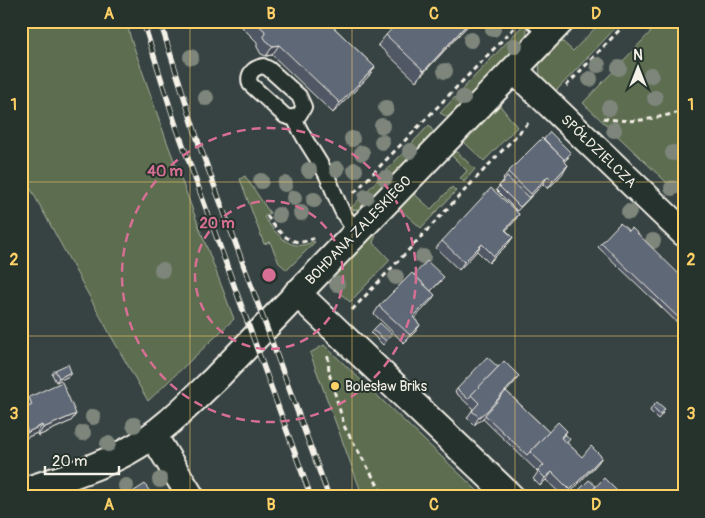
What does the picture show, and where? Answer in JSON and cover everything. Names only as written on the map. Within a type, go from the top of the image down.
[{"type":"street","name":"BOHDANA ZALESKIEGO","points":[[21,492],[101,464],[153,435],[210,384],[357,230],[514,70],[547,26]]},
{"type":"street","name":"SPÓŁDZIELCZA","points":[[514,70],[684,233]]},
{"type":"street","points":[[298,293],[511,497]]},
{"type":"street","points":[[153,435],[191,497]]},
{"type":"lane","points":[[294,118],[301,134],[314,151],[326,174],[340,208],[349,223],[357,230]]},
{"type":"path","points":[[267,216],[274,226],[293,242],[302,242],[315,238],[320,239],[326,225],[340,208],[520,21]]},
{"type":"path","points":[[382,497],[380,489],[345,428],[329,373],[327,360],[330,341],[335,328],[628,21]]},
{"type":"path","points":[[601,118],[622,122],[643,121],[684,111]]},
{"type":"green space","points":[[21,21],[127,21],[130,36],[167,142],[234,319],[148,401],[21,171]]},
{"type":"green space","points":[[602,21],[622,21],[556,91],[540,75],[539,62],[557,42],[563,42],[573,51]]},
{"type":"green space","points":[[661,21],[684,21],[684,199],[583,103]]},
{"type":"green space","points":[[526,22],[527,33],[524,42],[449,118],[440,113]]},
{"type":"green space","points":[[498,103],[517,127],[484,161],[463,139]]},
{"type":"green space","points":[[429,125],[434,133],[361,209],[354,210],[351,208]]},
{"type":"green space","points":[[451,151],[456,151],[475,169],[464,182],[460,178],[467,171],[451,155]]},
{"type":"green space","points":[[245,176],[270,213],[264,217],[279,236],[285,241],[298,245],[315,242],[287,270],[279,263],[270,242],[264,244],[240,179]]},
{"type":"green space","points":[[452,187],[456,191],[421,228],[402,211],[394,210],[412,192],[431,209]]},
{"type":"green space","points":[[373,234],[376,236],[373,242],[390,260],[350,302],[332,286],[330,279]]},
{"type":"green space","points":[[324,345],[484,497],[363,497],[310,353]]},
{"type":"building","points":[[254,21],[327,21],[375,67],[340,103],[279,45],[273,46],[268,43],[264,37],[265,31]]},
{"type":"building","points":[[399,21],[470,21],[424,71],[386,35]]},
{"type":"building","points":[[550,132],[571,153],[563,161],[564,159],[544,139]]},
{"type":"building","points":[[542,138],[568,165],[553,181],[548,176],[531,194],[508,172]]},
{"type":"building","points":[[507,177],[529,198],[520,207],[499,186]]},
{"type":"building","points":[[491,188],[519,214],[505,230],[513,237],[494,256],[482,244],[464,262],[442,241]]},
{"type":"building","points":[[620,223],[629,231],[632,228],[684,279],[684,323],[601,243]]},
{"type":"building","points":[[427,261],[444,277],[431,291],[414,275]]},
{"type":"building","points":[[412,273],[435,295],[413,317],[420,325],[410,335],[379,306]]},
{"type":"building","points":[[380,323],[392,334],[386,341],[373,330]]},
{"type":"building","points":[[487,357],[498,367],[468,399],[457,389]]},
{"type":"building","points":[[21,360],[25,368],[21,369]]},
{"type":"building","points":[[504,361],[519,376],[487,411],[479,417],[472,411],[479,403],[471,395]]},
{"type":"building","points":[[68,364],[71,372],[59,378],[55,370]]},
{"type":"building","points":[[62,382],[76,414],[43,428],[42,425],[28,432],[21,417],[21,411],[32,405],[29,397]]},
{"type":"building","points":[[506,391],[549,432],[527,455],[485,415]]},
{"type":"building","points":[[657,402],[665,409],[660,415],[652,407]]},
{"type":"building","points":[[558,422],[567,431],[561,437],[582,457],[591,446],[602,457],[570,490],[552,472],[545,478],[538,471],[544,465],[530,452]]},
{"type":"building","points":[[565,434],[570,439],[567,443],[561,438]]},
{"type":"building","points":[[604,478],[623,497],[586,497]]},
{"type":"building","points":[[589,480],[596,486],[586,497],[579,497],[576,493]]},
{"type":"building","points":[[145,484],[153,497],[120,497],[127,492],[128,495]]},
{"type":"railway","points":[[143,21],[175,123],[311,497]]},
{"type":"railway","points":[[160,21],[199,144],[329,497]]},
{"type":"place","name":"Bolesław Briks","points":[[335,386]]}]
